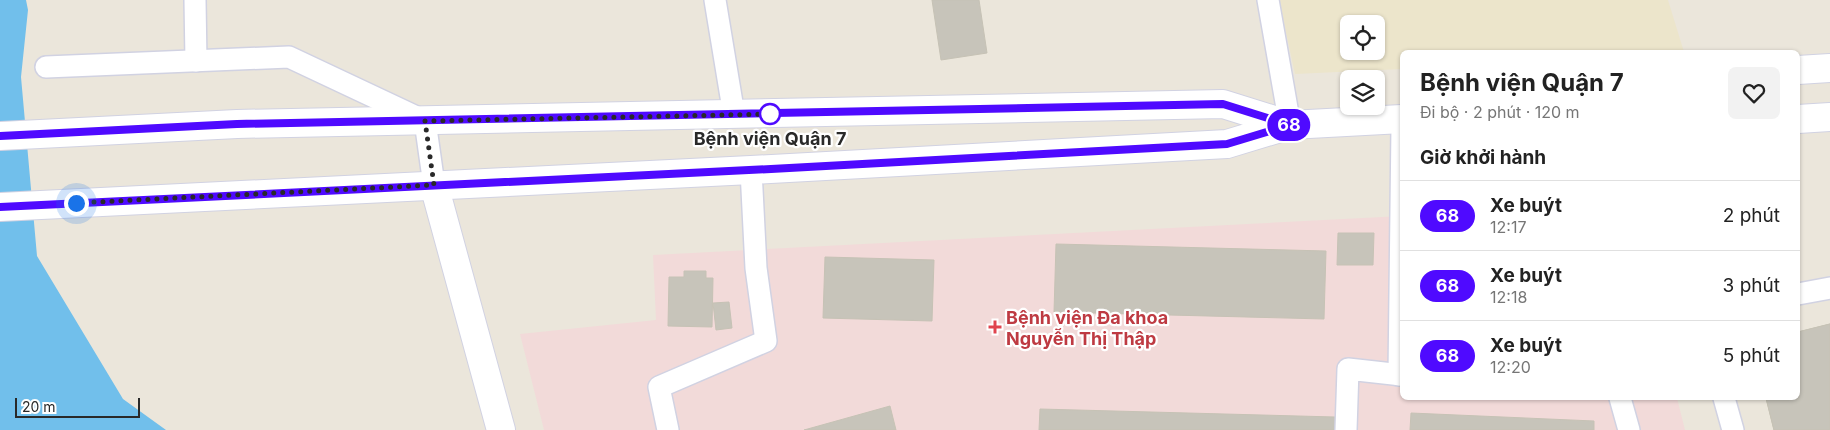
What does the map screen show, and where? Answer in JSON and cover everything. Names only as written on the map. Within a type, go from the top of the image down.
[{"type":"main road","points":[[1800,70],[1830,68]]},
{"type":"main road","points":[[0,136],[237,124],[1223,104],[1290,125]]},
{"type":"main road","points":[[1800,119],[1830,117]]},
{"type":"main road","points":[[0,207],[752,170],[1227,144],[1290,125],[1400,119]]},
{"type":"main road","points":[[434,185],[501,430]]},
{"type":"lane","points":[[195,0],[196,61]]},
{"type":"lane","points":[[715,0],[734,115]]},
{"type":"lane","points":[[1268,0],[1290,125]]},
{"type":"lane","points":[[46,67],[289,56],[425,121],[434,185]]},
{"type":"lane","points":[[668,430],[659,388],[766,342],[756,268],[752,170]]},
{"type":"lane","points":[[1800,294],[1830,288]]},
{"type":"lane","points":[[1346,430],[1348,369],[1400,375]]},
{"type":"lane","points":[[1621,400],[1629,430]]},
{"type":"lane","points":[[1725,400],[1733,430]]},
{"type":"shaded area","points":[[1279,0],[1668,0],[1683,50],[1400,50],[1400,69],[1340,70],[1340,72],[1295,74]]},
{"type":"shaded area","name":"Bệnh viện Đa khoa Nguyễn Thị Thập","points":[[1400,216],[1400,400],[1678,400],[1685,430],[544,430],[520,334],[656,320],[653,255]]},
{"type":"water","points":[[0,0],[26,0],[28,10],[21,77],[37,256],[123,399],[166,430],[0,430]]},
{"type":"building","points":[[932,0],[979,0],[987,53],[941,60]]},
{"type":"building","points":[[1338,233],[1374,233],[1373,265],[1337,265]]},
{"type":"building","points":[[1056,244],[1326,251],[1324,319],[1054,312]]},
{"type":"building","points":[[825,257],[934,260],[932,321],[823,318]]},
{"type":"building","points":[[684,271],[706,271],[706,278],[713,278],[712,327],[668,326],[669,277],[684,277]]},
{"type":"building","points":[[729,302],[732,328],[716,330],[713,303]]},
{"type":"building","points":[[1830,324],[1830,430],[1774,430],[1766,400],[1800,400],[1800,332]]},
{"type":"building","points":[[1830,324],[1830,430],[1774,430],[1766,400],[1800,400],[1800,332]]},
{"type":"building","points":[[890,406],[896,430],[804,430]]},
{"type":"building","points":[[1040,409],[1335,417],[1335,430],[1039,430]]},
{"type":"building","points":[[1411,413],[1594,421],[1594,430],[1410,430]]},
{"type":"bus line","name":"68","points":[[0,136],[237,124],[1223,104],[1290,125],[1227,144],[771,169],[0,207]]},
{"type":"place","name":"Bệnh viện Quận 7","points":[[770,114]]},
{"type":"place","name":"Bệnh viện Đa khoa Nguyễn Thị Thập","points":[[995,327]]},
{"type":"route","points":[[76,203],[434,185],[425,121],[773,114],[770,114]]}]
